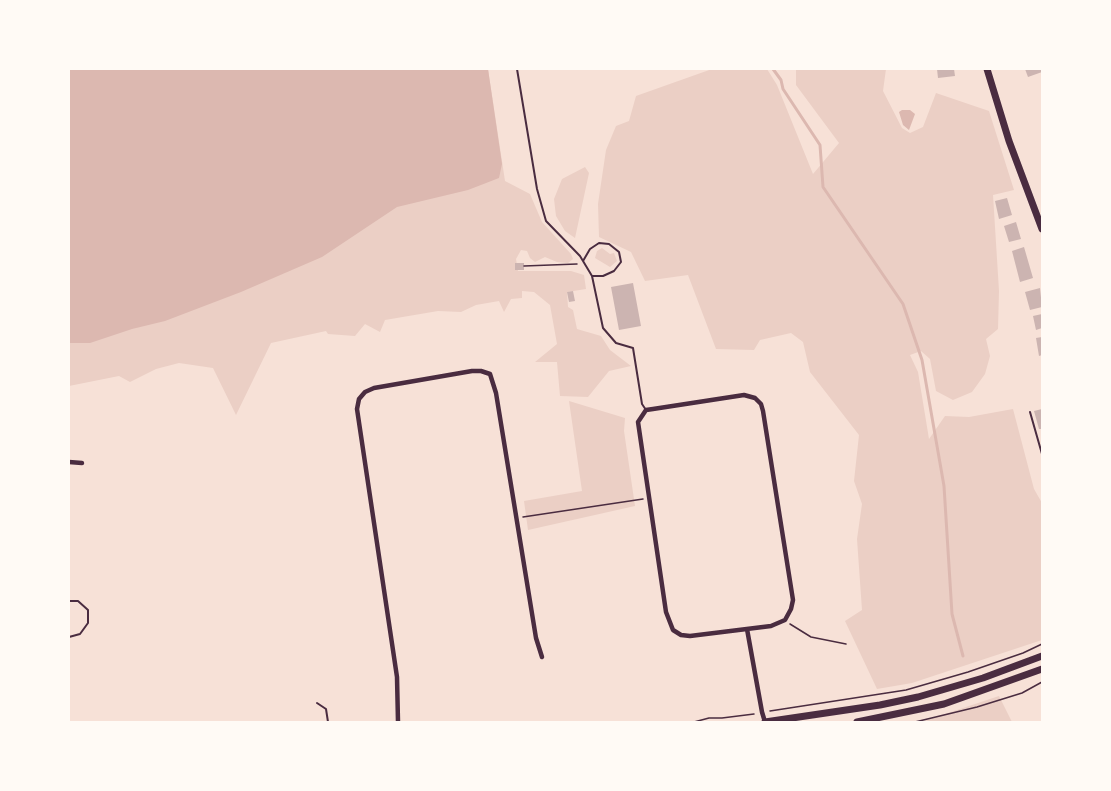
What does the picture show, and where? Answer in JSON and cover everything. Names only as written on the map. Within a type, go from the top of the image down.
[{"type":"main road","points":[[987,69],[1042,229]]},
{"type":"main road","points":[[765,722],[880,705],[927,694],[982,678],[1042,656]]},
{"type":"main road","points":[[857,722],[944,704],[1042,669]]},
{"type":"street","points":[[398,722],[397,678],[357,409],[359,399],[365,392],[374,388],[472,371],[490,374],[496,393],[536,638],[542,657]]},
{"type":"street","points":[[744,395],[755,398],[761,404],[793,600],[789,616],[785,620],[771,626],[690,636],[681,635],[673,630],[666,612],[638,429],[641,416],[646,410],[744,395]]},
{"type":"street","points":[[69,462],[82,464]]},
{"type":"street","points":[[747,629],[765,722]]},
{"type":"lane","points":[[517,69],[537,189],[546,221],[583,261],[592,276],[603,328],[616,343],[633,348],[642,404],[646,410]]},
{"type":"lane","points":[[583,261],[590,249],[599,243],[609,244],[619,252],[621,262],[614,271],[603,276],[592,276]]},
{"type":"lane","points":[[1030,412],[1042,453]]},
{"type":"lane","points":[[69,602],[78,601],[87,610],[88,623],[80,634],[69,637]]},
{"type":"lane","points":[[318,704],[326,709],[328,722]]},
{"type":"path","points":[[524,266],[575,265],[583,261]]},
{"type":"path","points":[[516,518],[649,498]]},
{"type":"path","points":[[785,620],[811,637],[846,644]]},
{"type":"path","points":[[775,711],[906,690],[968,672],[1042,644]]},
{"type":"path","points":[[915,722],[977,708],[1022,693],[1042,682]]},
{"type":"path","points":[[694,722],[709,718],[746,715]]},
{"type":"path","points":[[726,717],[727,722]]},
{"type":"shaded area","points":[[69,69],[488,69],[505,181],[530,194],[542,222],[573,259],[568,263],[557,262],[545,257],[535,262],[527,251],[521,250],[516,259],[518,271],[571,271],[584,275],[586,289],[567,292],[568,307],[573,310],[577,329],[601,336],[610,350],[631,366],[609,371],[588,397],[560,396],[557,362],[535,362],[557,344],[550,305],[534,292],[522,291],[522,298],[511,299],[504,312],[499,301],[476,305],[461,312],[438,311],[385,320],[380,332],[365,324],[355,336],[328,334],[326,331],[271,343],[236,415],[213,368],[179,363],[156,369],[130,382],[119,376],[69,386]]},
{"type":"shaded area","points":[[69,69],[488,69],[502,164],[499,178],[468,190],[397,207],[322,257],[241,292],[165,321],[90,343],[69,343]]},
{"type":"shaded area","points":[[712,69],[767,69],[777,85],[813,174],[839,143],[796,85],[796,69],[886,69],[883,91],[902,128],[910,133],[923,127],[936,93],[989,111],[1014,190],[993,195],[999,291],[998,329],[986,339],[990,356],[985,374],[972,392],[953,400],[936,391],[930,359],[921,351],[910,355],[918,372],[929,439],[945,416],[969,417],[1013,409],[1034,489],[1042,503],[1042,640],[912,683],[877,689],[845,621],[862,610],[857,539],[862,504],[854,481],[859,435],[810,372],[803,342],[791,333],[760,340],[754,350],[716,349],[688,275],[645,281],[631,252],[599,237],[598,204],[606,150],[616,126],[629,121],[636,96]]},
{"type":"shaded area","points":[[910,110],[915,114],[909,130],[903,125],[899,112]]},
{"type":"shaded area","points":[[585,167],[589,173],[575,238],[565,231],[556,216],[554,199],[562,179]]},
{"type":"shaded area","points":[[602,248],[610,254],[614,253],[617,261],[610,267],[595,258],[597,251]]},
{"type":"shaded area","points":[[569,401],[625,418],[624,431],[635,506],[528,530],[524,501],[582,491]]},
{"type":"shaded area","points":[[999,696],[1012,722],[921,722]]},
{"type":"building","points":[[937,69],[954,69],[955,76],[938,78]]},
{"type":"building","points":[[1025,69],[1042,69],[1042,72],[1028,77]]},
{"type":"building","points":[[1007,198],[1012,215],[999,219],[995,201]]},
{"type":"building","points":[[1016,222],[1021,239],[1009,242],[1004,226]]},
{"type":"building","points":[[1024,247],[1033,278],[1020,282],[1012,251]]},
{"type":"building","points":[[515,263],[524,263],[524,270],[515,270]]},
{"type":"building","points":[[633,283],[641,326],[619,330],[611,287]]},
{"type":"building","points":[[1040,288],[1042,307],[1030,310],[1025,292]]},
{"type":"building","points":[[573,291],[575,301],[569,302],[567,292]]},
{"type":"building","points":[[1042,314],[1042,328],[1036,330],[1033,316]]},
{"type":"building","points":[[1042,337],[1042,355],[1039,356],[1036,338]]},
{"type":"building","points":[[1042,409],[1042,429],[1039,429],[1034,411]]},
{"type":"waterway","points":[[773,69],[781,80],[783,89],[820,145],[823,187],[903,304],[922,360],[944,486],[952,614],[963,656]]}]
